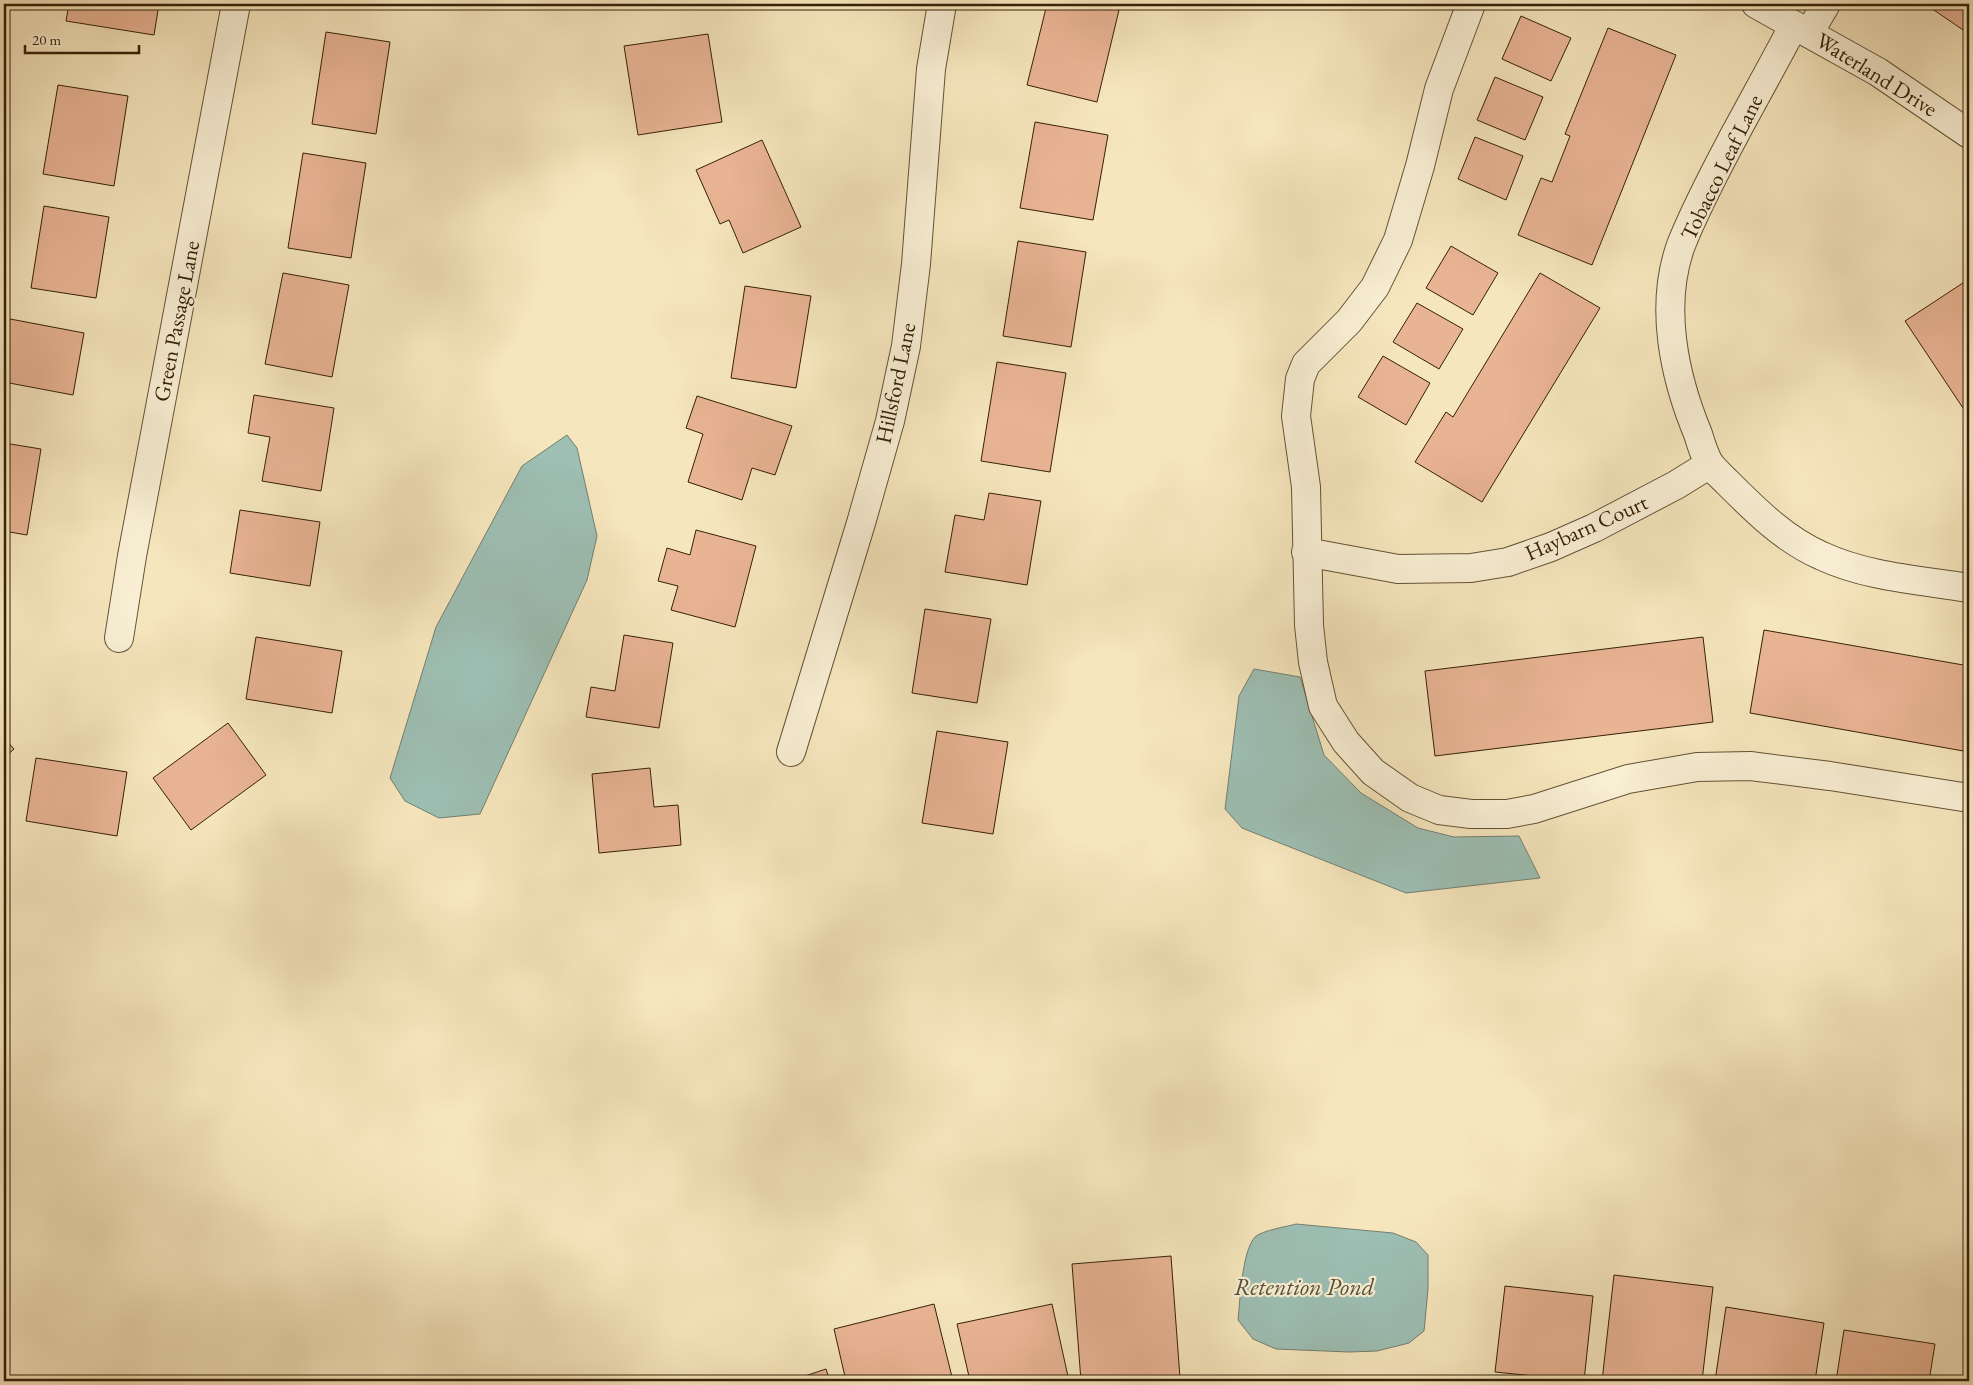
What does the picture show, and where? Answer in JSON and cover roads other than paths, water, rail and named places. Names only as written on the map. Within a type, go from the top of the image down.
[{"type":"street","name":"Green Passage Lane","points":[[119,638],[134,547],[236,4]]},
{"type":"street","name":"Hillsford Lane","points":[[791,752],[862,523],[890,421],[906,346],[916,264],[931,69],[942,4]]},
{"type":"street","points":[[1471,4],[1439,90],[1420,166],[1398,240],[1375,287],[1349,321],[1306,364],[1300,379],[1296,416],[1306,487],[1306,552],[1312,653],[1323,706],[1346,742],[1373,772],[1410,798],[1439,810],[1471,814],[1507,814],[1534,809],[1628,778],[1697,766],[1750,766],[1830,776],[1969,798]]},
{"type":"street","name":"Waterland Drive","points":[[1756,4],[1878,72],[1969,134]]},
{"type":"street","name":"Tobacco Leaf Lane","points":[[1826,4],[1802,29],[1710,180],[1681,246],[1674,274],[1671,303],[1672,337],[1678,375],[1692,420],[1710,464],[1756,512],[1790,538],[1821,556],[1849,566],[1881,574],[1969,588]]},
{"type":"street","name":"Haybarn Court","points":[[1306,552],[1398,569],[1471,568],[1508,562],[1552,547],[1594,528],[1676,485],[1710,464]]},
{"type":"water","points":[[567,435],[577,448],[597,536],[587,580],[480,814],[439,818],[405,801],[390,778],[436,627],[522,466]]},
{"type":"water","points":[[1254,669],[1300,677],[1324,755],[1361,793],[1418,828],[1454,837],[1519,836],[1540,878],[1406,893],[1242,828],[1225,809],[1239,696]]},
{"type":"water","name":"Retention Pond","points":[[1296,1224],[1393,1233],[1416,1242],[1428,1255],[1428,1289],[1424,1331],[1409,1343],[1377,1351],[1349,1352],[1276,1349],[1253,1339],[1238,1320],[1242,1277],[1247,1253],[1255,1237],[1263,1232]]}]
